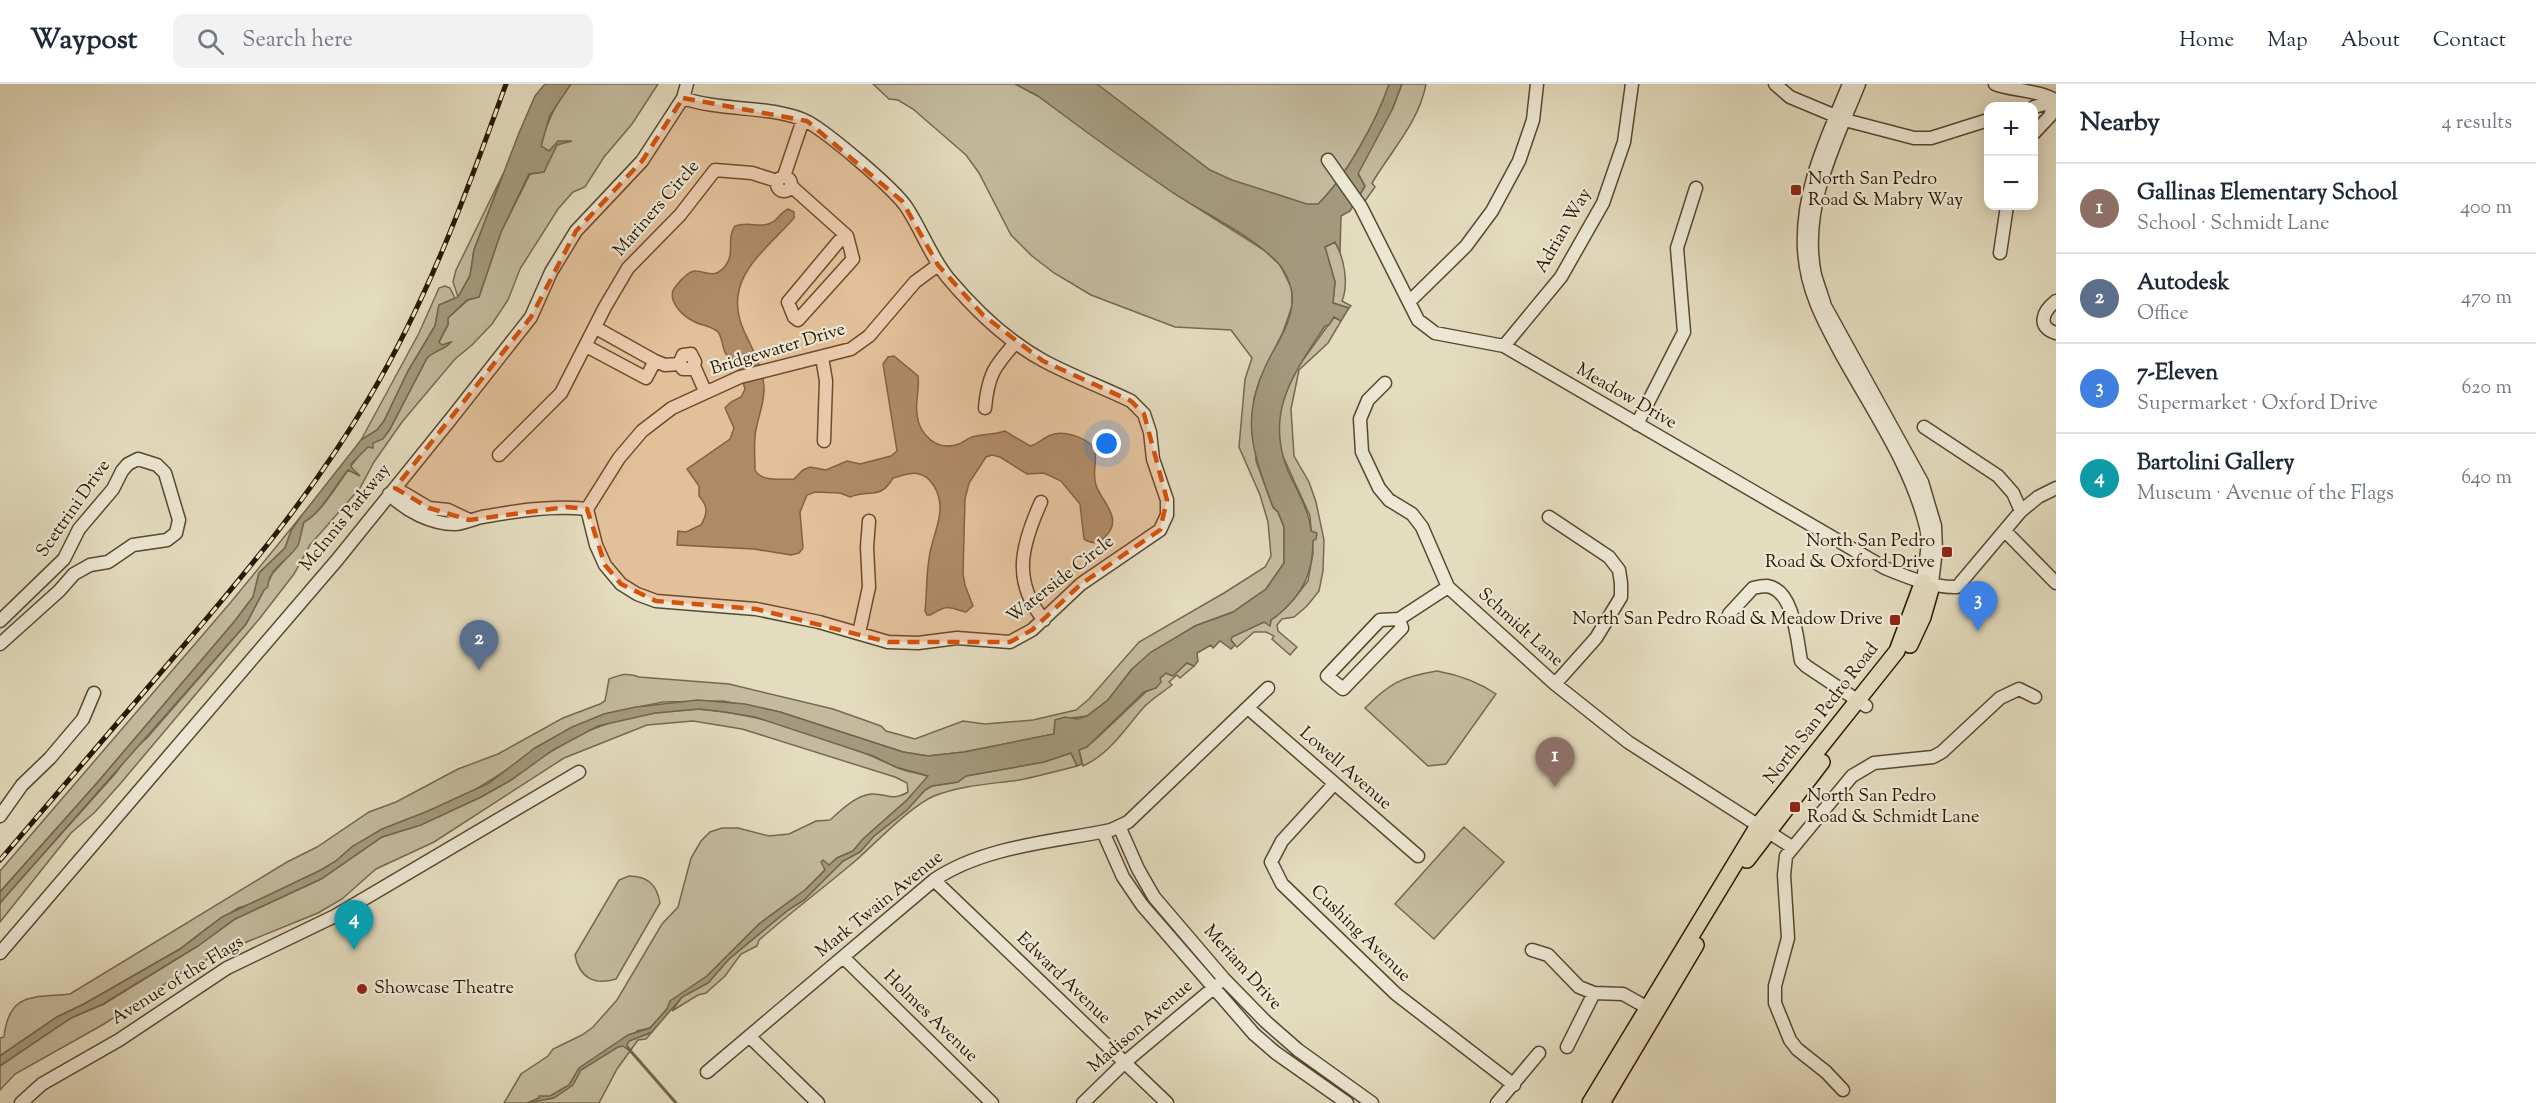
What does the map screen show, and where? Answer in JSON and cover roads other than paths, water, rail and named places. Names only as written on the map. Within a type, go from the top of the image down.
[{"type":"main road","name":"North San Pedro Road","points":[[1590,1103],[1651,1010],[1764,827],[1862,703],[1907,653],[1923,617],[1928,582]]},
{"type":"main road","name":"North San Pedro Road","points":[[1602,1103],[1651,1010]]},
{"type":"street","name":"McInnis Parkway","points":[[0,953],[337,560],[531,317],[551,272],[576,231],[642,161],[683,98],[687,84]]},
{"type":"street","points":[[1409,302],[1466,246],[1492,211],[1519,161],[1533,120],[1538,84]]},
{"type":"street","name":"Adrian Way","points":[[1504,346],[1561,277],[1603,203],[1623,142],[1632,84]]},
{"type":"street","points":[[1775,84],[1790,97],[1840,118],[1914,138],[1931,138],[1984,122]]},
{"type":"street","name":"North San Pedro Road","points":[[1849,84],[1822,172],[1813,221],[1815,274],[1825,306],[1922,482],[1935,526],[1936,550],[1928,582]]},
{"type":"street","name":"North San Pedro Road","points":[[1840,118],[1859,84]]},
{"type":"street","points":[[1995,84],[2018,91],[2045,94],[2052,96],[2055,101]]},
{"type":"street","name":"Waterside Circle","points":[[587,509],[596,545],[605,566],[621,584],[656,602],[756,609],[819,622],[888,642],[907,643],[957,638],[1010,642],[1032,630],[1081,584],[1160,530],[1167,515],[1167,500],[1153,459],[1150,432],[1144,414],[1131,401],[1043,361],[1015,343],[983,315],[938,265],[902,201],[835,141],[806,121],[781,114],[708,106],[683,98]]},
{"type":"street","points":[[2038,106],[2055,101]]},
{"type":"street","points":[[2038,129],[2050,116],[2055,101]]},
{"type":"street","points":[[785,181],[806,121]]},
{"type":"street","name":"Meadow Drive","points":[[1328,160],[1361,207],[1418,320],[1435,333],[1504,346],[1885,568],[1928,582],[1958,587],[2005,531]]},
{"type":"street","name":"Mariners Circle","points":[[499,455],[561,393],[605,307],[628,268],[680,214],[715,170],[752,172],[785,181],[847,236]]},
{"type":"street","points":[[1636,424],[1684,332],[1677,248],[1696,188]]},
{"type":"street","points":[[2000,254],[2006,210]]},
{"type":"street","points":[[847,236],[853,259],[798,320],[788,302],[839,242],[847,236]]},
{"type":"street","name":"Bridgewater Drive","points":[[587,509],[619,458],[642,431],[672,408],[701,393],[760,370],[851,349],[869,336],[915,282],[938,265]]},
{"type":"street","points":[[2056,301],[2048,308],[2043,324],[2047,329],[2056,333]]},
{"type":"street","points":[[596,328],[655,361],[665,365],[686,367],[701,393]]},
{"type":"street","points":[[985,408],[987,384],[992,373],[1015,343]]},
{"type":"street","points":[[586,346],[646,378],[655,361]]},
{"type":"street","points":[[822,357],[826,381],[824,441]]},
{"type":"street","name":"Schmidt Lane","points":[[1385,383],[1368,400],[1360,419],[1362,452],[1384,494],[1389,500],[1412,514],[1422,527],[1448,587],[1555,684],[1628,742],[1792,847]]},
{"type":"street","points":[[1924,426],[1998,476],[2013,493],[2021,511]]},
{"type":"street","name":"Scettrini Drive","points":[[0,621],[64,559],[79,529],[113,489],[128,464],[138,459],[148,461],[157,465],[165,473],[179,520],[176,532],[167,540],[133,545],[108,562],[90,566],[74,574],[59,591],[0,644]]},
{"type":"street","points":[[2056,488],[2021,511],[2005,531],[2056,583]]},
{"type":"street","points":[[392,491],[429,508],[448,510],[469,519],[566,507],[587,509]]},
{"type":"street","points":[[1041,502],[1027,532],[1023,558],[1023,581],[1031,605],[1044,620]]},
{"type":"street","points":[[1549,517],[1610,557],[1619,570],[1621,583],[1621,597],[1596,638],[1555,684]]},
{"type":"street","points":[[859,633],[869,587],[867,547],[869,521]]},
{"type":"street","points":[[1729,614],[1753,588],[1767,586],[1779,591],[1791,608],[1801,661],[1862,703]]},
{"type":"street","points":[[1399,619],[1402,628],[1343,689],[1327,676],[1380,620],[1399,619],[1448,587]]},
{"type":"street","name":"Mark Twain Avenue","points":[[707,1072],[934,880],[953,867],[977,857],[1103,832],[1128,822],[1268,688]]},
{"type":"street","points":[[1843,1090],[1826,1072],[1797,1049],[1784,1030],[1775,1003],[1775,986],[1788,938],[1784,875],[1786,856],[1852,776],[1864,767],[1874,763],[1928,759],[1942,752],[2000,698],[2019,689],[2035,697]]},
{"type":"street","points":[[0,816],[22,785],[50,758],[83,719],[94,693]]},
{"type":"street","name":"Lowell Avenue","points":[[1248,708],[1418,856]]},
{"type":"street","name":"Avenue of the Flags","points":[[21,1103],[42,1084],[118,1040],[227,968],[335,916],[579,772]]},
{"type":"street","name":"Cushing Avenue","points":[[1334,784],[1282,841],[1271,862],[1282,884],[1396,994],[1514,1084]]},
{"type":"street","name":"Meriam Drive","points":[[1119,826],[1138,869],[1154,897],[1224,979],[1265,1021],[1298,1050],[1372,1103]]},
{"type":"street","name":"Meriam Drive","points":[[1103,832],[1122,877],[1142,905],[1213,989],[1254,1034],[1276,1053],[1347,1103]]},
{"type":"street","name":"Edward Avenue","points":[[934,880],[1167,1103]]},
{"type":"street","points":[[1532,950],[1548,955],[1580,987],[1594,993],[1623,994],[1651,1010]]},
{"type":"street","name":"Holmes Avenue","points":[[843,957],[992,1103]]},
{"type":"street","name":"Madison Avenue","points":[[1083,1103],[1124,1063],[1224,979]]},
{"type":"street","points":[[1567,1047],[1594,993]]},
{"type":"street","points":[[750,1036],[818,1103]]},
{"type":"street","points":[[1497,1103],[1539,1053]]},
{"type":"waterway","points":[[628,1048],[676,1103]]},
{"type":"railway","points":[[0,860],[249,568],[300,502],[347,434],[390,361],[428,284],[461,205],[506,84]]},
{"type":"place","name":"North San Pedro Road & Mabry Way","points":[[1796,190]]},
{"type":"place","name":"North San Pedro Road & Oxford Drive","points":[[1947,552]]},
{"type":"place","name":"North San Pedro Road & Meadow Drive","points":[[1895,620]]},
{"type":"place","name":"7-Eleven","points":[[1978,631]]},
{"type":"place","name":"Autodesk","points":[[479,670]]},
{"type":"place","name":"Gallinas Elementary School","points":[[1555,787]]},
{"type":"place","name":"North San Pedro Road & Schmidt Lane","points":[[1795,807]]},
{"type":"place","name":"Bartolini Gallery","points":[[354,950]]},
{"type":"place","name":"Showcase Theatre","points":[[362,989]]}]
